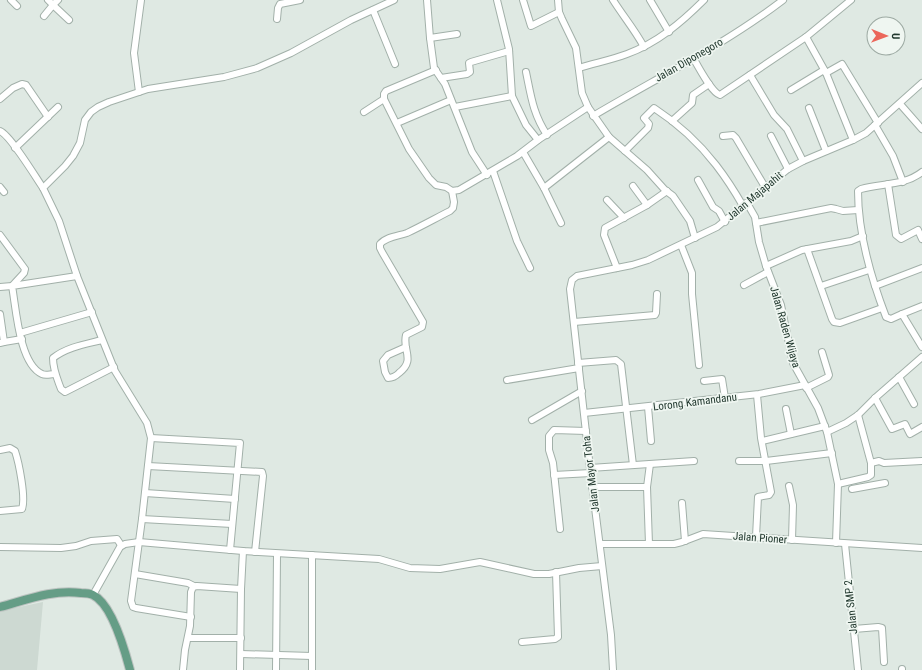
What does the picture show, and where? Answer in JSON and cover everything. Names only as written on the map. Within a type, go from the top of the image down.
[{"type":"main road","points":[[0,607],[56,592],[75,592],[93,595],[100,601],[113,620],[124,648],[130,670]]},
{"type":"street","points":[[11,0],[17,6]]},
{"type":"street","points":[[48,0],[56,2],[69,20]]},
{"type":"street","points":[[139,92],[134,53],[141,0]]},
{"type":"street","points":[[277,19],[280,4],[300,0]]},
{"type":"street","points":[[43,188],[73,156],[80,143],[85,120],[91,112],[109,102],[139,92],[224,77],[257,68],[291,53],[351,20],[394,0]]},
{"type":"street","points":[[427,0],[433,64],[452,100],[472,152],[490,173],[517,242],[530,268]]},
{"type":"street","points":[[497,0],[509,51],[512,96],[526,126],[538,140]]},
{"type":"street","points":[[523,0],[531,26],[559,12]]},
{"type":"street","points":[[558,0],[559,12],[576,48],[582,93],[593,116],[609,137],[647,170],[673,196],[690,221],[695,238]]},
{"type":"street","points":[[613,0],[644,47]]},
{"type":"street","points":[[650,0],[670,32]]},
{"type":"street","points":[[579,68],[625,55],[644,47],[670,32],[704,0]]},
{"type":"street","name":"Jalan Diponegoro","points":[[593,116],[748,25],[783,0]]},
{"type":"street","points":[[693,58],[709,84],[716,93],[720,95],[806,37],[851,0]]},
{"type":"street","points":[[44,16],[56,2]]},
{"type":"street","points":[[373,10],[394,64]]},
{"type":"street","points":[[430,38],[457,34]]},
{"type":"street","points":[[806,37],[825,72],[853,140]]},
{"type":"street","points":[[441,78],[467,74],[470,72],[469,63],[509,51]]},
{"type":"street","points":[[790,90],[842,64],[877,124],[893,156],[903,182]]},
{"type":"street","points":[[436,70],[386,91],[384,94],[384,99],[409,149],[429,178],[436,185],[446,187],[452,191],[459,190],[490,173],[588,107]]},
{"type":"street","points":[[526,72],[534,110],[547,135]]},
{"type":"street","points":[[750,74],[774,115],[787,129],[803,161]]},
{"type":"street","name":"Jalan Majapahit","points":[[573,278],[582,274],[617,268],[648,260],[695,238],[724,222],[788,169],[866,133],[922,83]]},
{"type":"street","points":[[0,99],[13,88],[22,84],[26,85],[48,117]]},
{"type":"street","points":[[672,120],[692,103],[693,95],[709,84]]},
{"type":"street","points":[[454,107],[512,96]]},
{"type":"street","points":[[364,112],[384,99]]},
{"type":"street","points":[[397,123],[452,100]]},
{"type":"street","points":[[900,104],[922,129]]},
{"type":"street","points":[[16,148],[58,107]]},
{"type":"street","name":"Jalan Raden Wijaya","points":[[626,151],[648,128],[649,124],[644,118],[653,108],[656,108],[672,120],[708,156],[745,205],[753,213],[759,242],[767,269],[781,305],[793,363],[818,408],[826,429],[838,484],[836,543]]},
{"type":"street","points":[[809,108],[826,151]]},
{"type":"street","points":[[0,131],[6,135],[16,148],[43,188],[59,221],[77,276],[102,340],[114,367],[147,423],[151,438],[131,601],[133,607],[191,617]]},
{"type":"street","points":[[723,136],[733,135],[736,138],[765,187]]},
{"type":"street","points":[[771,136],[788,169]]},
{"type":"street","points":[[544,188],[609,137]]},
{"type":"street","points":[[523,152],[544,188],[562,224]]},
{"type":"street","points":[[922,172],[903,182],[859,190],[858,210],[869,270],[886,318],[891,319],[922,306]]},
{"type":"street","points":[[698,180],[713,207],[719,210],[724,222]]},
{"type":"street","points":[[888,184],[896,235],[900,239],[904,238],[920,228],[922,239]]},
{"type":"street","points":[[633,186],[646,205]]},
{"type":"street","points":[[406,347],[388,355],[382,361],[388,378],[394,377],[406,366],[408,361],[406,347],[405,340],[406,335],[422,327],[423,322],[382,252],[380,244],[387,239],[426,224],[450,211],[454,206],[452,191]]},
{"type":"street","points":[[617,268],[604,235],[604,230],[606,227],[624,218],[667,191]]},
{"type":"street","points":[[607,200],[624,218]]},
{"type":"street","points":[[756,223],[831,208],[844,211],[858,210]]},
{"type":"street","points":[[0,235],[25,269],[24,273],[12,286]]},
{"type":"street","points":[[744,285],[797,251],[807,248],[822,247],[863,236]]},
{"type":"street","points":[[681,245],[692,273],[692,294],[699,365]]},
{"type":"street","points":[[807,248],[832,319],[836,323],[882,308]]},
{"type":"street","points":[[875,286],[922,268]]},
{"type":"street","points":[[821,286],[869,270]]},
{"type":"street","points":[[0,281],[2,287],[77,276]]},
{"type":"street","name":"Jalan Mayor Toha","points":[[573,278],[570,289],[592,487],[611,635],[613,670]]},
{"type":"street","points":[[12,286],[21,336],[28,359],[34,368],[42,374],[54,374]]},
{"type":"street","points":[[574,322],[655,314],[657,294]]},
{"type":"street","points":[[0,314],[2,343],[92,312]]},
{"type":"street","points":[[902,314],[922,347]]},
{"type":"street","points":[[102,340],[68,349],[53,358],[54,374],[61,389],[65,392],[114,367]]},
{"type":"street","name":"Lorong Kamandanu","points":[[584,413],[627,410],[757,394],[806,386],[828,377],[822,352]]},
{"type":"street","points":[[762,441],[791,434],[826,429],[846,423],[858,415],[898,377],[922,357]]},
{"type":"street","points":[[507,380],[579,366],[616,360],[619,361],[622,367],[633,465]]},
{"type":"street","points":[[898,377],[914,404]]},
{"type":"street","points":[[704,381],[722,379],[725,398]]},
{"type":"street","points":[[532,420],[582,391]]},
{"type":"street","points":[[756,538],[758,497],[769,495],[771,492],[762,441],[757,394]]},
{"type":"street","points":[[875,398],[892,429],[905,424],[910,434],[922,427]]},
{"type":"street","points":[[648,407],[651,441]]},
{"type":"street","points":[[786,409],[791,434]]},
{"type":"street","points":[[838,484],[868,477],[872,472],[858,415]]},
{"type":"street","points":[[560,529],[554,463],[549,448],[548,436],[554,430],[586,431]]},
{"type":"street","points":[[151,438],[241,444],[230,550]]},
{"type":"street","points":[[0,450],[10,448],[15,451],[23,491],[24,505],[22,509],[0,510]]},
{"type":"street","points":[[739,461],[766,461],[832,453]]},
{"type":"street","points":[[554,475],[633,465],[694,461]]},
{"type":"street","points":[[871,463],[879,461],[884,463],[922,461]]},
{"type":"street","points":[[649,544],[647,487],[650,464]]},
{"type":"street","points":[[148,466],[258,472],[263,474],[255,552]]},
{"type":"street","points":[[868,477],[870,485]]},
{"type":"street","points":[[852,489],[886,483]]},
{"type":"street","points":[[789,486],[793,505],[792,540]]},
{"type":"street","points":[[592,487],[647,487]]},
{"type":"street","points":[[145,493],[235,499]]},
{"type":"street","points":[[682,503],[685,541]]},
{"type":"street","points":[[142,518],[232,524]]},
{"type":"street","name":"Jalan Pioner","points":[[600,544],[674,544],[703,534],[922,548]]},
{"type":"street","points":[[0,547],[61,548],[76,546],[91,541],[117,539],[122,545]]},
{"type":"street","points":[[93,595],[122,545],[139,542],[277,554],[379,559],[410,568],[440,569],[480,562],[534,574],[543,574],[602,566]]},
{"type":"street","name":"Jalan SMP 2","points":[[845,544],[858,670]]},
{"type":"street","points":[[240,670],[243,551]]},
{"type":"street","points":[[276,670],[277,554]]},
{"type":"street","points":[[312,555],[312,670]]},
{"type":"street","points":[[522,642],[555,639],[558,637],[556,572]]},
{"type":"street","points":[[134,574],[188,583],[194,586],[241,589]]},
{"type":"street","points":[[183,670],[191,617],[191,592],[194,586]]},
{"type":"street","points":[[854,629],[882,628],[884,662]]},
{"type":"street","points":[[188,638],[241,638]]},
{"type":"street","points":[[240,654],[312,656]]},
{"type":"shaded area","points":[[43,602],[37,670],[0,670],[0,611]]}]
